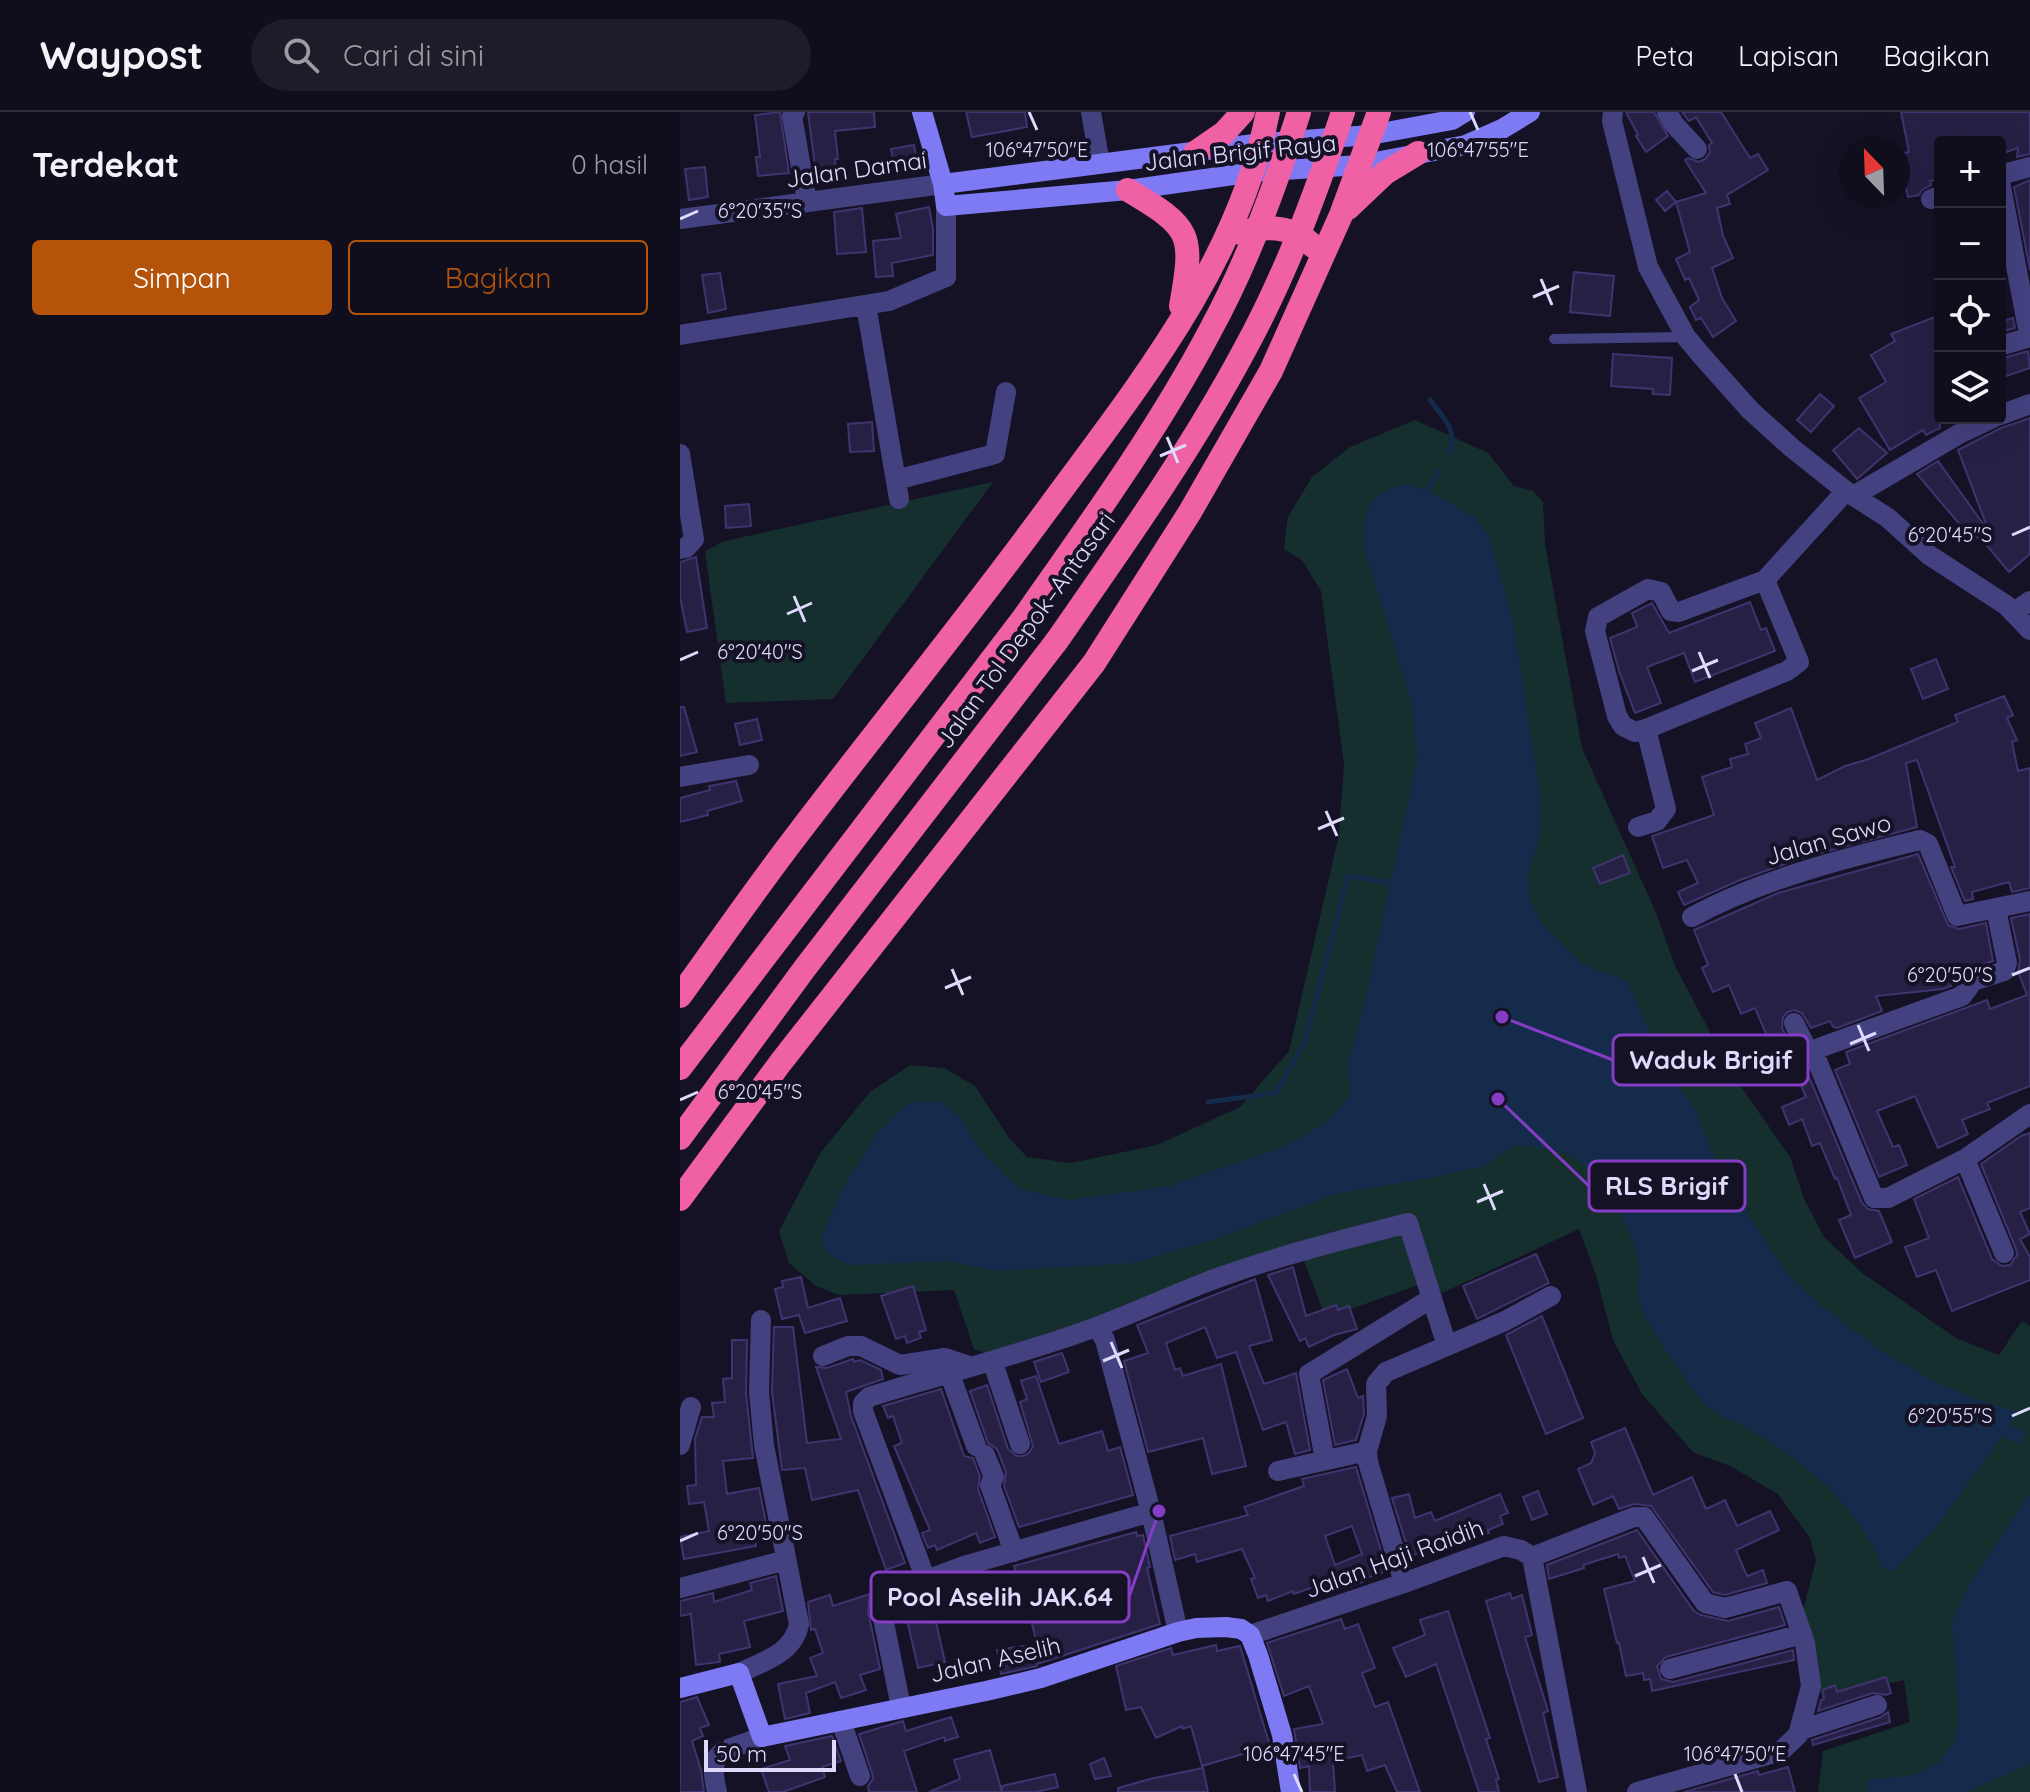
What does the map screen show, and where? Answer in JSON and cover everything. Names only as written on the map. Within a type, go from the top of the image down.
[{"type":"highway","points":[[1195,153],[1224,133],[1243,112]]},
{"type":"highway","points":[[680,996],[797,835],[989,589],[1177,328],[1224,243],[1254,172],[1268,112]]},
{"type":"highway","name":"Jalan Tol Depok–Antasari","points":[[680,1068],[1025,616],[1128,469],[1211,330],[1269,203],[1299,112]]},
{"type":"highway","name":"Jalan Tol Depok–Antasari","points":[[680,1138],[805,968],[1056,642],[1162,489],[1246,348],[1310,209],[1343,112]]},
{"type":"highway","points":[[680,1199],[781,1062],[1094,663],[1190,512],[1271,371],[1341,215],[1379,112]]},
{"type":"highway","points":[[1341,215],[1385,173],[1418,153]]},
{"type":"highway","points":[[1128,190],[1168,216],[1186,238],[1189,262],[1177,328]]},
{"type":"highway","points":[[1224,243],[1240,233],[1257,228],[1276,228],[1309,242],[1321,255]]},
{"type":"street","points":[[795,112],[792,116],[807,202]]},
{"type":"street","points":[[680,335],[889,301],[946,277],[943,184],[922,112]]},
{"type":"street","points":[[1091,112],[1100,164]]},
{"type":"street","name":"Jalan Brigif Raya","points":[[943,184],[1262,143],[1370,135],[1452,120],[1465,112]]},
{"type":"street","points":[[1613,112],[1612,121],[1648,267],[1686,337],[1750,410],[1850,493],[1888,518],[1929,555],[2006,605],[2022,607],[2030,630]]},
{"type":"street","points":[[1667,112],[1697,149]]},
{"type":"street","name":"Jalan Brigif Raya","points":[[946,206],[1128,190],[1254,172],[1359,165],[1466,145],[1528,113]]},
{"type":"street","points":[[2006,176],[2030,167]]},
{"type":"street","name":"Jalan Damai","points":[[680,219],[943,184]]},
{"type":"street","points":[[2006,208],[2030,330]]},
{"type":"street","points":[[866,305],[898,490],[995,454],[1006,392]]},
{"type":"street","points":[[2006,344],[2030,337]]},
{"type":"street","points":[[2006,413],[2030,404]]},
{"type":"street","points":[[1765,580],[1799,662],[1787,671],[1646,729],[1629,731],[1617,716],[1595,631],[1598,617],[1648,589],[1661,592],[1671,611],[1679,612],[1765,580],[1850,493],[1980,424]]},
{"type":"street","points":[[680,454],[687,544]]},
{"type":"street","points":[[1638,827],[1657,821],[1666,809],[1646,729]]},
{"type":"street","points":[[680,777],[749,765]]},
{"type":"street","name":"Jalan Sawo","points":[[1692,917],[1731,896],[1758,886],[1920,840],[1928,844],[1955,915],[1964,917],[2030,901]]},
{"type":"street","points":[[1815,1056],[1819,1048],[1962,996],[1973,981],[2004,971],[2007,963],[1996,909]]},
{"type":"street","points":[[1794,1023],[1809,1053],[1815,1056],[1874,1198],[1888,1198],[1965,1159],[2030,1114]]},
{"type":"street","points":[[1965,1159],[2004,1253]]},
{"type":"street","points":[[926,1580],[863,1411],[863,1403],[869,1397],[959,1369],[993,1363],[1097,1327],[1219,1277],[1305,1249],[1408,1223],[1447,1346]]},
{"type":"street","points":[[1404,1583],[1368,1462],[1367,1451],[1377,1416],[1376,1384],[1380,1376],[1505,1321],[1551,1296]]},
{"type":"street","points":[[1325,1460],[1309,1374],[1432,1298]]},
{"type":"street","points":[[680,1688],[739,1673],[773,1658],[797,1637],[799,1624],[761,1418],[761,1320]]},
{"type":"street","points":[[1097,1327],[1105,1340],[1151,1512],[1178,1632]]},
{"type":"street","points":[[823,1356],[848,1346],[861,1346],[900,1365],[945,1358],[959,1369],[981,1450],[994,1477],[990,1485],[1014,1552]]},
{"type":"street","points":[[993,1363],[1020,1444]]},
{"type":"street","points":[[680,1445],[691,1407]]},
{"type":"street","points":[[1278,1471],[1367,1451]]},
{"type":"street","points":[[901,1707],[881,1608],[883,1599],[891,1591],[1151,1512]]},
{"type":"street","points":[[1577,1792],[1532,1557],[1634,1517],[1644,1517],[1705,1603],[1725,1608],[1787,1591],[1802,1634],[1811,1686],[1801,1730],[1788,1748],[1715,1782],[1637,1792]]},
{"type":"street","name":"Jalan Haji Raidih","points":[[1250,1635],[1504,1546],[1521,1550],[1532,1557]]},
{"type":"street","points":[[680,1588],[786,1560]]},
{"type":"street","name":"Jalan Aselih","points":[[762,1737],[1041,1678],[1178,1632],[1213,1627],[1241,1629],[1250,1635]]},
{"type":"street","points":[[1670,1669],[1802,1634]]},
{"type":"street","points":[[1250,1635],[1282,1735],[1291,1792]]},
{"type":"street","points":[[717,1792],[713,1761],[718,1755],[762,1737],[739,1673]]},
{"type":"street","points":[[1801,1730],[1877,1705]]},
{"type":"street","points":[[841,1721],[860,1776]]},
{"type":"lane","points":[[1554,339],[1686,337]]},
{"type":"green space","points":[[1415,420],[1488,453],[1514,486],[1533,491],[1543,502],[1545,544],[1582,748],[1657,915],[1675,966],[1732,1074],[1790,1157],[1804,1199],[1824,1237],[1861,1272],[1956,1338],[1999,1355],[2022,1321],[2030,1326],[2030,1792],[1818,1792],[1823,1751],[1910,1722],[1904,1680],[1822,1698],[1803,1610],[1816,1561],[1810,1538],[1778,1494],[1730,1466],[1693,1452],[1642,1394],[1613,1340],[1596,1275],[1579,1229],[1440,1294],[1432,1280],[1326,1318],[1299,1248],[987,1354],[974,1349],[954,1290],[839,1295],[816,1286],[789,1263],[779,1231],[821,1152],[870,1092],[910,1065],[944,1068],[975,1086],[1009,1138],[1027,1157],[1071,1163],[1157,1145],[1240,1107],[1289,1051],[1339,835],[1344,765],[1321,591],[1302,560],[1284,549],[1288,517],[1312,477],[1350,447]]},
{"type":"green space","points":[[993,482],[833,699],[726,703],[705,551],[725,541]]},
{"type":"water","points":[[1405,484],[1427,491],[1474,516],[1489,537],[1513,621],[1540,793],[1540,836],[1528,875],[1529,897],[1541,923],[1582,964],[1627,981],[1671,1078],[1694,1107],[1720,1171],[1786,1273],[1824,1308],[1883,1352],[1937,1383],[2018,1412],[2010,1425],[2026,1433],[2019,1444],[2002,1436],[1938,1525],[1894,1571],[1883,1568],[1873,1546],[1847,1508],[1814,1475],[1756,1433],[1712,1410],[1697,1395],[1644,1315],[1639,1295],[1638,1258],[1614,1202],[1584,1165],[1559,1152],[1514,1145],[1484,1166],[1336,1194],[1223,1236],[1136,1263],[997,1271],[949,1261],[849,1265],[828,1254],[821,1239],[843,1188],[879,1131],[910,1102],[939,1101],[959,1115],[980,1150],[1019,1189],[1069,1200],[1169,1186],[1276,1150],[1324,1124],[1351,1095],[1347,1067],[1365,1001],[1417,760],[1412,704],[1364,548],[1363,535],[1366,514],[1376,498]]},
{"type":"water","points":[[2030,1493],[2030,1764],[1966,1792],[1868,1792],[1867,1780],[1914,1775],[1939,1762],[1955,1741],[1959,1715],[1952,1622],[1968,1587]]},
{"type":"building","points":[[780,112],[789,173],[758,176],[756,157],[760,157],[755,115]]},
{"type":"building","points":[[808,112],[874,112],[875,127],[835,131],[838,159],[835,159],[836,181],[817,182]]},
{"type":"building","points":[[966,112],[1025,112],[1027,127],[972,137]]},
{"type":"building","points":[[1626,112],[1654,112],[1668,136],[1646,152]]},
{"type":"building","points":[[1682,112],[1721,112],[1750,158],[1758,154],[1768,170],[1727,195],[1730,204],[1717,208],[1723,236],[1733,258],[1712,268],[1722,298],[1736,321],[1713,337],[1701,318],[1696,320],[1690,307],[1699,300],[1689,278],[1685,280],[1676,259],[1690,252],[1676,202],[1706,193],[1685,160],[1688,158],[1699,162],[1705,159],[1712,143],[1696,117],[1689,121]]},
{"type":"building","points":[[1901,112],[2030,112],[2030,154],[2017,157],[2018,148],[2006,152],[2006,136],[1934,136],[1934,180],[1919,195],[1910,197],[1910,136],[1906,136]]},
{"type":"building","points":[[914,145],[918,167],[895,171],[891,149]]},
{"type":"building","points":[[705,167],[708,197],[689,200],[685,169]]},
{"type":"building","points":[[2030,180],[2030,270],[2014,187]]},
{"type":"building","points":[[1667,191],[1676,202],[1665,211],[1656,200]]},
{"type":"building","points":[[929,207],[933,255],[892,263],[893,276],[876,277],[873,241],[901,238],[896,214]]},
{"type":"building","points":[[862,208],[866,252],[837,254],[834,212]]},
{"type":"building","points":[[1574,272],[1614,276],[1610,316],[1570,312]]},
{"type":"building","points":[[720,273],[726,309],[708,313],[702,275]]},
{"type":"building","points":[[1934,317],[1934,424],[1940,424],[1940,428],[1926,435],[1923,430],[1890,450],[1859,398],[1886,382],[1871,355],[1895,341],[1891,334]]},
{"type":"building","points":[[2013,318],[2015,328],[2006,330],[2006,320]]},
{"type":"building","points":[[2028,351],[2030,368],[2006,376],[2006,357]]},
{"type":"building","points":[[1613,354],[1672,358],[1670,395],[1653,394],[1653,389],[1611,386]]},
{"type":"building","points":[[1820,394],[1834,406],[1811,432],[1797,420]]},
{"type":"building","points":[[2030,418],[2030,554],[2009,572],[1979,536],[1973,540],[1917,474],[1938,461],[1984,525],[1958,450],[2001,428]]},
{"type":"building","points":[[872,422],[874,451],[850,452],[848,424]]},
{"type":"building","points":[[1859,428],[1887,453],[1857,479],[1833,450]]},
{"type":"building","points":[[749,504],[751,526],[726,528],[725,506]]},
{"type":"building","points":[[696,557],[707,628],[687,632],[680,597],[680,562]]},
{"type":"building","points":[[1750,602],[1761,630],[1766,628],[1775,651],[1695,682],[1684,653],[1647,667],[1661,703],[1635,713],[1610,638],[1637,627],[1632,613],[1652,603],[1669,633]]},
{"type":"building","points":[[1936,659],[1948,689],[1923,699],[1911,669]]},
{"type":"building","points":[[2004,696],[2013,715],[2007,718],[2017,740],[2012,742],[2018,771],[2030,768],[2030,888],[2012,892],[2009,882],[1972,892],[1973,899],[1965,901],[1917,760],[1906,763],[1917,827],[1799,859],[1740,880],[1684,905],[1678,892],[1698,883],[1687,860],[1663,868],[1652,836],[1714,815],[1702,777],[1732,767],[1730,759],[1748,754],[1745,744],[1761,738],[1755,723],[1791,708],[1817,780],[1958,722],[1955,715]]},
{"type":"building","points":[[680,707],[684,707],[697,752],[680,756]]},
{"type":"building","points":[[757,719],[762,740],[740,745],[735,724]]},
{"type":"building","points":[[736,781],[742,801],[680,822],[680,798],[710,790],[709,786]]},
{"type":"building","points":[[1918,854],[1948,925],[1959,929],[1986,923],[1993,961],[1949,980],[1951,986],[1943,989],[1876,996],[1882,1011],[1837,1028],[1830,1021],[1811,1028],[1802,1013],[1794,1010],[1788,1012],[1783,1017],[1782,1028],[1800,1064],[1771,1077],[1764,1062],[1776,1057],[1755,1008],[1741,1014],[1729,985],[1713,992],[1702,968],[1708,965],[1694,930],[1778,893]]},
{"type":"building","points":[[1623,855],[1630,873],[1600,884],[1593,868]]},
{"type":"building","points":[[2030,914],[2030,1086],[1987,1103],[1990,1109],[1962,1120],[1968,1134],[1938,1148],[1915,1096],[1877,1111],[1893,1147],[1899,1145],[1907,1165],[1879,1177],[1835,1070],[1850,1064],[1846,1052],[1987,1000],[1990,1009],[2027,995],[2018,972],[2020,960],[2011,918]]},
{"type":"building","points":[[1805,1067],[1862,1203],[1868,1209],[1879,1211],[1892,1242],[1855,1258],[1839,1220],[1851,1215],[1837,1178],[1820,1143],[1812,1146],[1802,1119],[1789,1125],[1782,1107],[1806,1097],[1795,1071]]},
{"type":"building","points":[[2030,1133],[2030,1208],[2020,1212],[2030,1234],[2020,1239],[2030,1257],[2030,1280],[1952,1311],[1936,1270],[1917,1277],[1905,1247],[1929,1238],[1914,1199],[1958,1177],[1992,1259],[2002,1266],[2010,1265],[2017,1255],[2016,1249],[1981,1164]]},
{"type":"building","points":[[1536,1254],[1549,1283],[1477,1319],[1463,1286]]},
{"type":"building","points":[[1293,1267],[1306,1316],[1336,1305],[1338,1310],[1349,1306],[1357,1329],[1334,1335],[1309,1347],[1305,1338],[1300,1341],[1268,1275]]},
{"type":"building","points":[[801,1277],[808,1308],[840,1298],[847,1321],[805,1333],[799,1315],[782,1319],[775,1289],[783,1287],[782,1281]]},
{"type":"building","points":[[1255,1279],[1272,1340],[1249,1346],[1264,1384],[1296,1373],[1310,1450],[1295,1454],[1286,1422],[1263,1430],[1236,1352],[1217,1358],[1205,1327],[1166,1343],[1175,1370],[1180,1368],[1183,1376],[1221,1364],[1246,1466],[1212,1474],[1203,1438],[1148,1452],[1124,1361],[1148,1353],[1137,1325]]},
{"type":"building","points":[[913,1286],[926,1330],[919,1332],[921,1338],[907,1343],[905,1336],[896,1339],[881,1296]]},
{"type":"building","points":[[1542,1316],[1583,1418],[1546,1434],[1506,1335]]},
{"type":"building","points":[[774,1327],[793,1327],[807,1443],[841,1439],[816,1367],[827,1368],[853,1359],[854,1362],[860,1360],[881,1370],[883,1379],[846,1392],[851,1416],[905,1563],[886,1570],[858,1490],[812,1500],[805,1468],[782,1470],[772,1392]]},
{"type":"building","points":[[732,1340],[747,1340],[746,1393],[753,1458],[723,1461],[727,1494],[759,1488],[766,1523],[752,1526],[756,1546],[684,1559],[680,1537],[709,1531],[704,1502],[689,1504],[687,1486],[696,1485],[695,1439],[702,1417],[714,1417],[712,1403],[725,1402],[723,1379],[732,1378]]},
{"type":"building","points":[[1062,1353],[1069,1372],[1041,1382],[1034,1362]]},
{"type":"building","points":[[1347,1369],[1358,1398],[1363,1396],[1364,1414],[1356,1440],[1335,1445],[1323,1380]]},
{"type":"building","points":[[1036,1376],[1059,1444],[1102,1431],[1108,1451],[1120,1447],[1133,1495],[1019,1527],[1004,1486],[1006,1472],[997,1449],[988,1443],[970,1391],[987,1385],[1008,1449],[1017,1456],[1023,1456],[1033,1446],[1020,1402],[1027,1399],[1021,1381]]},
{"type":"building","points":[[941,1389],[964,1456],[973,1458],[980,1476],[978,1489],[995,1537],[980,1543],[976,1533],[937,1550],[935,1545],[928,1548],[922,1533],[930,1530],[894,1446],[902,1443],[893,1416],[888,1418],[883,1406]]},
{"type":"building","points":[[1625,1428],[1653,1495],[1692,1477],[1706,1509],[1725,1500],[1737,1526],[1770,1511],[1779,1530],[1736,1550],[1747,1576],[1763,1570],[1767,1583],[1725,1595],[1713,1592],[1651,1506],[1634,1504],[1619,1509],[1613,1496],[1593,1505],[1578,1469],[1591,1463],[1595,1453],[1591,1442]]},
{"type":"building","points":[[1356,1467],[1385,1564],[1381,1566],[1384,1572],[1347,1588],[1344,1580],[1294,1594],[1293,1591],[1268,1601],[1266,1595],[1258,1598],[1251,1579],[1255,1578],[1242,1549],[1197,1562],[1195,1554],[1175,1560],[1170,1536],[1248,1515],[1244,1507],[1304,1486],[1302,1479]],"holes":[[[1352,1526],[1362,1554],[1335,1565],[1325,1536]]]},
{"type":"building","points":[[1538,1491],[1547,1514],[1532,1520],[1523,1497]]},
{"type":"building","points":[[1409,1494],[1415,1518],[1431,1512],[1435,1521],[1500,1494],[1508,1513],[1500,1516],[1503,1524],[1488,1530],[1489,1533],[1410,1556],[1392,1498]]},
{"type":"building","points":[[1637,1530],[1694,1611],[1728,1621],[1779,1607],[1785,1625],[1666,1657],[1657,1666],[1661,1679],[1673,1682],[1793,1650],[1794,1660],[1652,1691],[1650,1679],[1644,1680],[1643,1673],[1626,1676],[1604,1589],[1635,1581],[1625,1556],[1619,1558],[1618,1554],[1549,1579],[1547,1565]]},
{"type":"building","points":[[1136,1532],[1137,1536],[1143,1535],[1160,1624],[1037,1666],[1001,1674],[997,1650],[1037,1644],[1024,1591],[1021,1592],[1014,1566]]},
{"type":"building","points":[[776,1576],[783,1611],[744,1621],[750,1647],[719,1654],[720,1662],[696,1665],[691,1614],[680,1616],[680,1601],[713,1593],[714,1602],[752,1590],[750,1583]]},
{"type":"building","points":[[1510,1593],[1512,1599],[1522,1595],[1532,1635],[1525,1637],[1548,1711],[1543,1713],[1558,1777],[1539,1782],[1486,1601]]},
{"type":"building","points":[[870,1594],[868,1611],[880,1669],[860,1675],[866,1690],[841,1698],[835,1682],[806,1693],[810,1713],[785,1719],[778,1684],[817,1676],[810,1658],[823,1653],[815,1629],[811,1630],[808,1602],[830,1595],[833,1606]]},
{"type":"building","points":[[933,1609],[945,1662],[918,1668],[906,1615]]},
{"type":"building","points":[[1448,1611],[1490,1738],[1486,1739],[1499,1779],[1496,1780],[1499,1792],[1479,1792],[1436,1664],[1406,1677],[1393,1648],[1425,1635],[1420,1620]]},
{"type":"building","points":[[1341,1619],[1345,1629],[1358,1624],[1375,1668],[1362,1673],[1375,1707],[1388,1702],[1420,1792],[1397,1792],[1385,1765],[1367,1771],[1362,1755],[1333,1761],[1335,1792],[1310,1792],[1309,1766],[1300,1768],[1294,1729],[1323,1724],[1309,1686],[1284,1696],[1267,1643]]},
{"type":"building","points":[[1216,1645],[1217,1651],[1240,1646],[1270,1746],[1202,1766],[1191,1726],[1183,1729],[1182,1726],[1156,1738],[1141,1707],[1126,1710],[1116,1666],[1171,1648],[1173,1655]]},
{"type":"building","points":[[1886,1677],[1891,1693],[1873,1693],[1818,1711],[1824,1699],[1823,1690],[1835,1685],[1837,1692]]},
{"type":"building","points":[[697,1697],[709,1725],[700,1728],[703,1736],[692,1741],[704,1792],[680,1792],[680,1702]]},
{"type":"building","points":[[1888,1712],[1890,1722],[1813,1745],[1812,1740]]},
{"type":"building","points":[[951,1717],[958,1737],[945,1741],[944,1737],[904,1751],[917,1792],[869,1792],[872,1773],[859,1734],[903,1721],[906,1731]]},
{"type":"building","points":[[832,1736],[841,1761],[822,1767],[825,1777],[783,1792],[769,1792],[761,1769],[790,1760],[785,1746]]},
{"type":"building","points":[[990,1750],[1002,1792],[929,1792],[960,1779],[954,1760]]},
{"type":"building","points":[[1104,1758],[1111,1776],[1095,1779],[1090,1764]]},
{"type":"building","points":[[1788,1767],[1795,1792],[1684,1792],[1758,1771],[1759,1775]]},
{"type":"building","points":[[1203,1768],[1208,1792],[1118,1792],[1118,1788]]},
{"type":"building","points":[[1055,1774],[1058,1787],[1036,1792],[1002,1792],[1002,1786]]},
{"type":"waterway","points":[[1430,400],[1451,431],[1449,452]]},
{"type":"waterway","points":[[1427,491],[1438,472]]},
{"type":"waterway","points":[[1208,1102],[1276,1093],[1305,1041],[1348,876],[1391,883]]},
{"type":"place","name":"Waduk Brigif","points":[[1502,1017]]},
{"type":"place","name":"RLS Brigif","points":[[1498,1099]]},
{"type":"place","name":"Pool Aselih JAK.64","points":[[1159,1511]]}]
